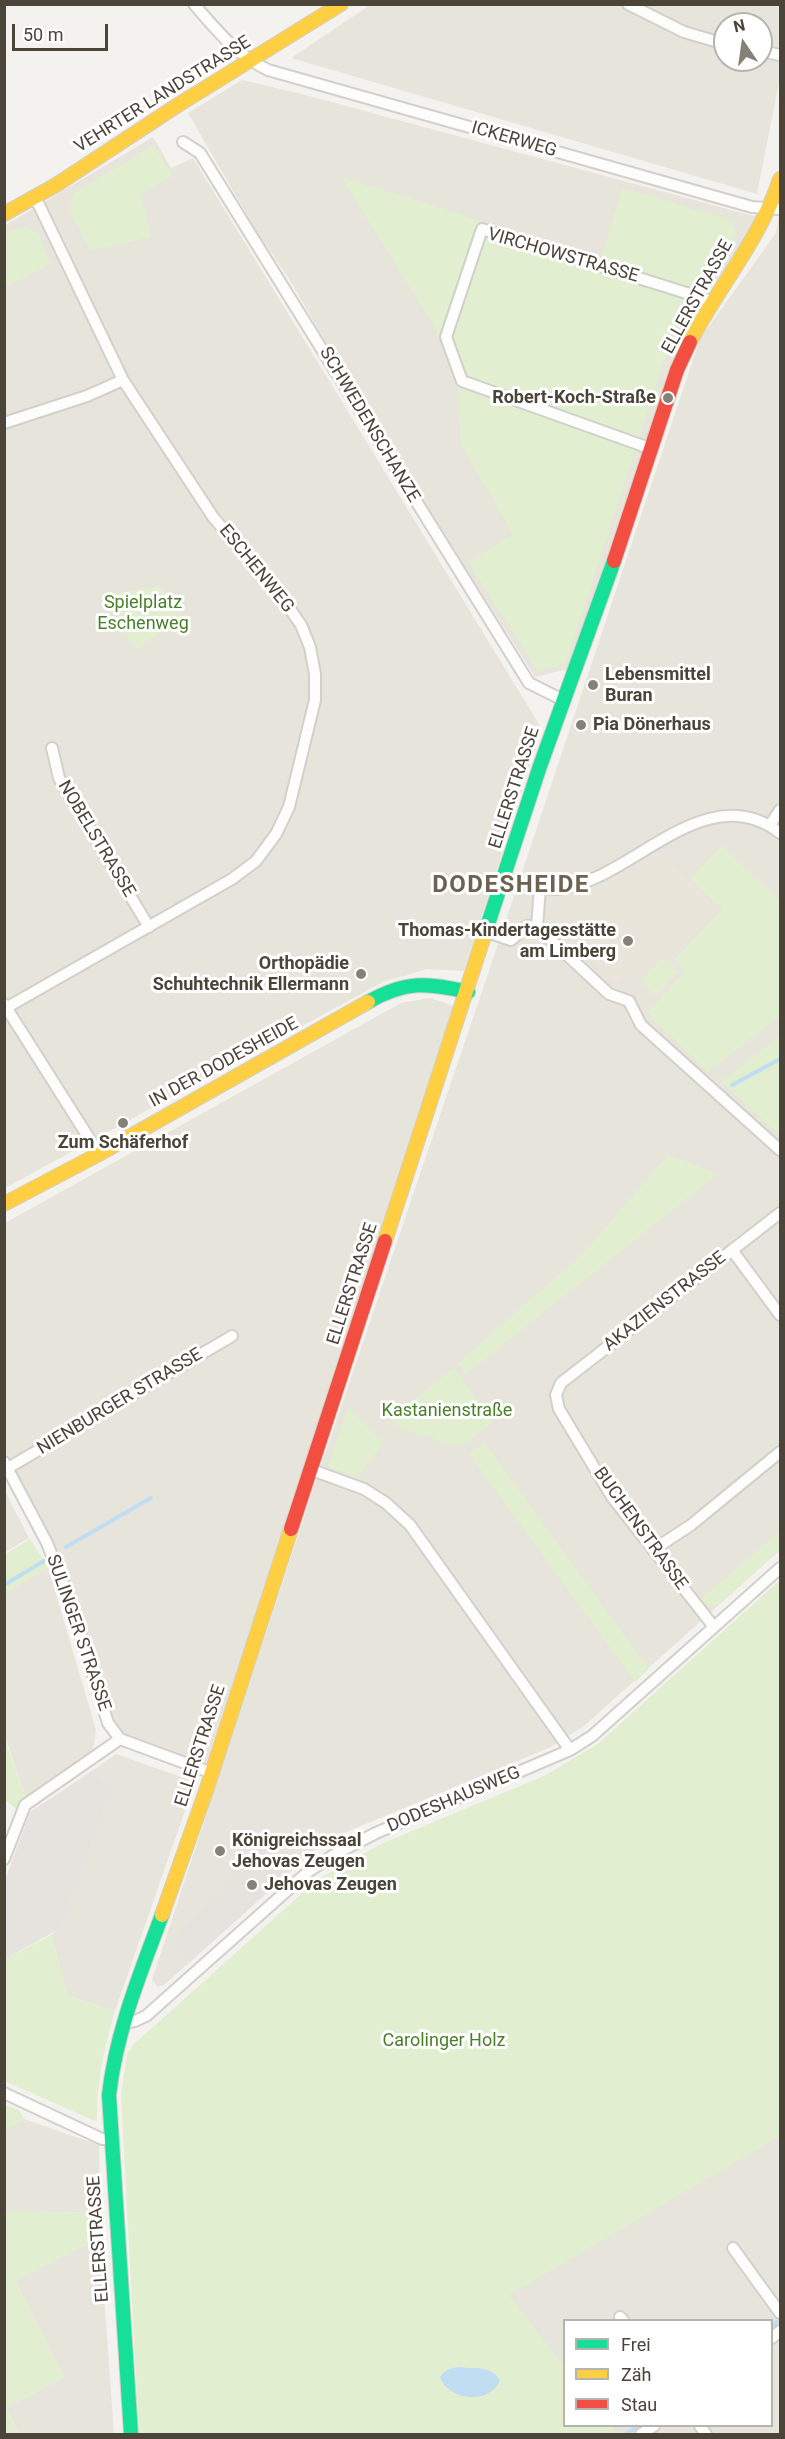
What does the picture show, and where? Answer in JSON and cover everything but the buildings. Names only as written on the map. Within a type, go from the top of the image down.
[{"type":"street","name":"ICKERWEG","points":[[194,4],[226,42],[250,61],[280,74],[752,207],[776,208]]},
{"type":"street","name":"VEHRTER LANDSTRASSE","points":[[4,214],[341,4]]},
{"type":"street","points":[[628,4],[684,32],[713,40]]},
{"type":"street","name":"SCHWEDENSCHANZE","points":[[183,142],[200,153],[529,683],[563,700]]},
{"type":"street","name":"ELLERSTRASSE","points":[[131,2434],[110,2139],[109,2095],[112,2067],[123,2023],[212,1773],[563,700],[603,595],[677,370],[712,301],[776,208],[780,179]]},
{"type":"street","name":"ESCHENWEG","points":[[5,1007],[232,879],[256,861],[276,834],[289,807],[315,700],[315,674],[310,647],[301,625],[283,599],[213,517],[123,380],[39,206],[33,198]]},
{"type":"street","name":"VIRCHOWSTRASSE","points":[[651,449],[462,381],[447,337],[482,229],[712,301]]},
{"type":"street","points":[[4,423],[87,396],[123,380]]},
{"type":"street","name":"NOBELSTRASSE","points":[[52,748],[59,778],[149,927]]},
{"type":"street","points":[[770,825],[780,810]]},
{"type":"street","points":[[505,878],[540,888],[558,889],[591,879],[681,829],[708,818],[740,816],[770,825],[780,832]]},
{"type":"street","points":[[537,927],[540,888]]},
{"type":"street","points":[[487,932],[511,940],[527,926],[537,927],[609,994],[629,1001],[641,1025],[780,1150]]},
{"type":"street","name":"IN DER DODESHEIDE","points":[[4,1204],[99,1154],[388,991],[420,982],[468,992]]},
{"type":"street","points":[[5,1007],[99,1154]]},
{"type":"street","name":"AKAZIENSTRASSE","points":[[556,1395],[561,1383],[780,1213]]},
{"type":"street","points":[[732,1250],[780,1315]]},
{"type":"street","name":"NIENBURGER STRASSE","points":[[6,1465],[232,1336]]},
{"type":"street","name":"BUCHENSTRASSE","points":[[556,1395],[560,1409],[612,1497],[714,1627]]},
{"type":"street","points":[[653,1550],[691,1525],[780,1452]]},
{"type":"street","name":"SULINGER STRASSE","points":[[6,1465],[47,1543],[70,1601],[108,1723],[120,1739]]},
{"type":"street","points":[[312,1470],[364,1489],[386,1503],[410,1525],[570,1750]]},
{"type":"street","name":"DODESHAUSWEG","points":[[123,2023],[146,2016],[309,1871],[337,1853],[376,1833],[570,1750],[592,1736],[780,1568]]},
{"type":"street","points":[[4,1858],[25,1805],[120,1739],[212,1773]]},
{"type":"street","points":[[4,2093],[102,2139],[110,2139]]},
{"type":"street","points":[[733,2248],[780,2313]]},
{"type":"shaded area","points":[[370,5],[780,5],[780,77],[757,194],[291,58]]},
{"type":"shaded area","points":[[242,80],[298,93],[761,218],[710,290],[686,331],[670,367],[572,668],[535,677],[361,403],[289,279],[255,229],[188,113]]},
{"type":"shaded area","points":[[153,137],[171,168],[193,158],[542,729],[464,971],[427,969],[383,982],[5,1188],[4,226]]},
{"type":"shaded area","points":[[780,207],[780,1550],[584,1726],[551,1747],[344,1833],[318,1847],[164,1985],[158,1987],[152,1980],[312,1493],[700,339],[776,233]]},
{"type":"shaded area","name":"Thomas-Kindertagesstätte am Limberg","points":[[659,853],[718,908],[671,960],[681,971],[656,999],[627,973],[616,985],[548,922],[549,899],[564,899],[581,895]]},
{"type":"shaded area","points":[[430,998],[457,1007],[206,1764],[120,1734],[113,1721],[74,1598],[55,1547],[5,1451],[5,1223],[401,1003]]},
{"type":"shaded area","points":[[4,1489],[29,1538],[5,1552],[4,1552]]},
{"type":"shaded area","points":[[48,1567],[96,1730],[93,1751],[26,1799],[5,1736],[4,1594]]},
{"type":"shaded area","points":[[116,1754],[195,1782],[115,2011],[68,1996],[51,1935],[61,1927],[112,1788],[92,1771]]},
{"type":"shaded area","points":[[92,1771],[112,1788],[61,1928],[5,1959],[5,1880],[30,1812]]},
{"type":"shaded area","name":"Jehovas Zeugen","points":[[252,1821],[290,1872],[189,1963],[175,1947],[182,1941],[176,1934],[217,1898],[223,1904]]},
{"type":"shaded area","points":[[780,2090],[780,2434],[397,2434],[342,2360]]},
{"type":"shaded area","points":[[24,2119],[99,2145],[100,2213],[5,2211],[5,2129]]},
{"type":"shaded area","points":[[100,2238],[114,2434],[20,2434],[6,2408],[64,2377],[15,2280]]},
{"type":"green space","points":[[154,145],[173,176],[141,193],[151,237],[90,251],[70,211],[73,193]]},
{"type":"green space","points":[[341,177],[601,258],[622,188],[731,220],[737,233],[697,286],[675,328],[566,663],[538,672],[468,562],[513,535],[460,443],[458,391],[437,331]]},
{"type":"green space","points":[[27,226],[39,235],[50,264],[5,287],[5,232]]},
{"type":"green space","name":"Spielplatz Eschenweg","points":[[161,586],[182,616],[137,649],[122,631],[113,593]]},
{"type":"green space","points":[[722,845],[780,901],[780,1016],[708,1072],[646,1013],[685,971],[674,960],[722,909],[690,879]]},
{"type":"green space","points":[[662,958],[678,971],[656,995],[641,981]]},
{"type":"green space","points":[[780,1036],[780,1136],[721,1082]]},
{"type":"green space","points":[[668,1155],[718,1174],[466,1374],[458,1363],[582,1254]]},
{"type":"green space","name":"Kastanienstraße","points":[[454,1368],[493,1422],[465,1444],[453,1447],[430,1437],[399,1429],[390,1418]]},
{"type":"green space","points":[[348,1406],[384,1443],[358,1477],[328,1467]]},
{"type":"green space","points":[[484,1442],[649,1669],[635,1682],[469,1454]]},
{"type":"green space","points":[[780,1531],[780,1550],[720,1604],[708,1607],[701,1599]]},
{"type":"green space","points":[[30,1539],[48,1567],[5,1594],[5,1554]]},
{"type":"green space","name":"Carolinger Holz","points":[[780,1580],[780,2136],[509,2295],[563,2365],[563,2427],[613,2427],[617,2433],[139,2434],[121,2095],[127,2054],[133,2045],[318,1879],[381,1844],[546,1775],[599,1743]]},
{"type":"green space","points":[[4,1736],[26,1799],[21,1813],[5,1800]]},
{"type":"green space","points":[[51,1935],[68,1996],[115,2011],[102,2066],[97,2122],[5,2081],[5,1959]]},
{"type":"green space","points":[[5,2105],[19,2110],[24,2119],[5,2129]]},
{"type":"green space","points":[[5,2211],[100,2213],[100,2238],[15,2280],[64,2377],[6,2408],[20,2434],[5,2434]]},
{"type":"water","points":[[459,2367],[487,2370],[500,2380],[488,2393],[470,2397],[460,2395],[451,2391],[440,2377],[448,2370]]},
{"type":"waterway","points":[[732,1085],[780,1059]]},
{"type":"waterway","points":[[66,1547],[151,1498]]},
{"type":"waterway","points":[[4,1585],[44,1561]]},
{"type":"waterway","points":[[773,2325],[777,2322]]},
{"type":"waterway","points":[[626,2434],[636,2427]]},
{"type":"traffic: fast","points":[[485,933],[540,766],[614,561]]},
{"type":"traffic: fast","points":[[368,1002],[393,990],[416,985],[440,986],[468,992]]},
{"type":"traffic: fast","points":[[131,2434],[109,2095],[123,2026],[162,1915]]},
{"type":"traffic: slow","points":[[4,214],[56,185],[178,105],[341,4]]},
{"type":"traffic: slow","points":[[690,342],[751,242],[772,201],[780,179]]},
{"type":"traffic: slow","points":[[385,1241],[485,933]]},
{"type":"traffic: slow","points":[[4,1204],[99,1154],[368,1002]]},
{"type":"traffic: slow","points":[[162,1915],[206,1791],[291,1529]]},
{"type":"traffic: jam","points":[[614,561],[677,370],[690,342]]},
{"type":"traffic: jam","points":[[291,1529],[385,1241]]},
{"type":"place","name":"Robert-Koch-Straße","points":[[668,398]]},
{"type":"place","name":"Lebensmittel Buran","points":[[593,685]]},
{"type":"place","name":"Pia Dönerhaus","points":[[581,725]]},
{"type":"place","name":"Thomas-Kindertagesstätte am Limberg","points":[[628,941]]},
{"type":"place","name":"Orthopädie Schuhtechnik Ellermann","points":[[361,974]]},
{"type":"place","name":"Zum Schäferhof","points":[[123,1123]]},
{"type":"place","name":"Königreichssaal Jehovas Zeugen","points":[[220,1851]]},
{"type":"place","name":"Jehovas Zeugen","points":[[252,1885]]},
{"type":"district","name":"DODESHEIDE","points":[[511,886]]}]
